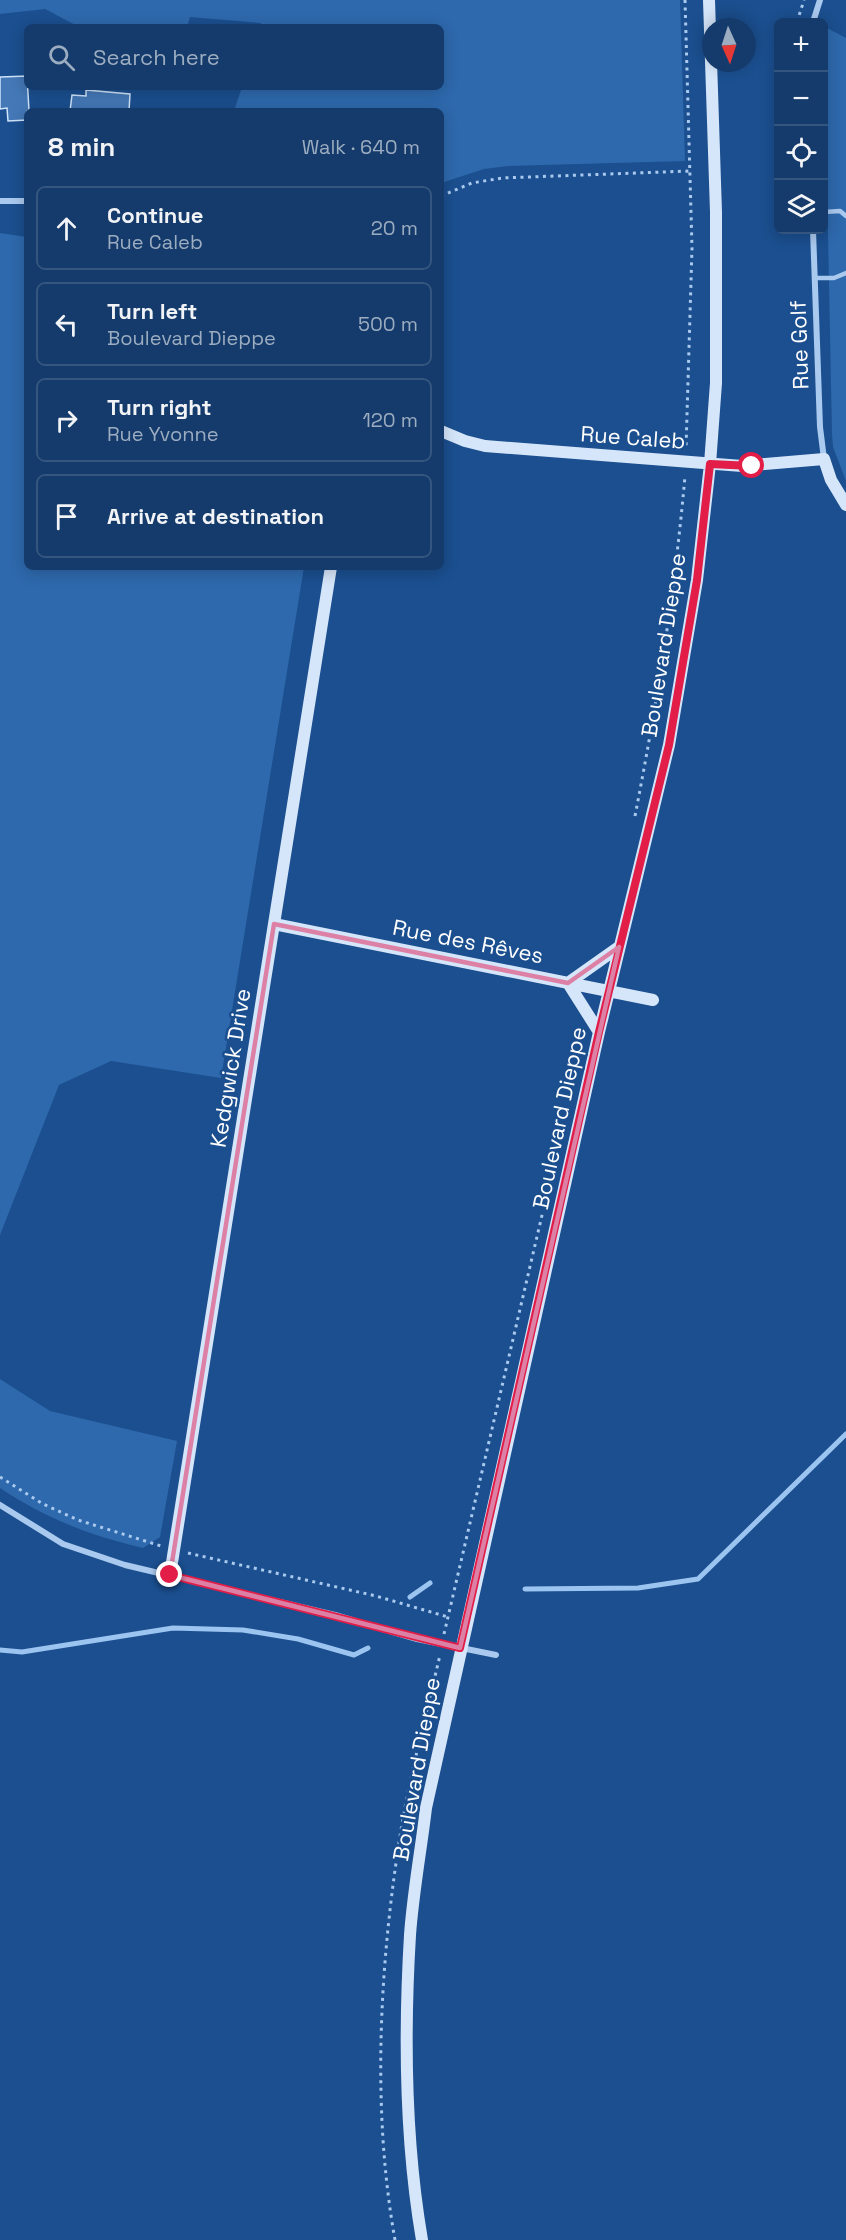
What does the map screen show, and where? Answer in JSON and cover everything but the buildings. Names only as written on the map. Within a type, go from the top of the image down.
[{"type":"main road","name":"Boulevard Dieppe","points":[[422,2240],[416,2201],[408,2070],[410,1934],[426,1808],[599,1032],[679,695],[697,580],[710,464],[716,383],[716,212],[709,0]]},
{"type":"main road","name":"Rue Caleb","points":[[444,432],[485,446],[710,464],[752,466],[824,459]]},
{"type":"main road","points":[[824,459],[831,480],[846,505]]},
{"type":"main road","name":"Kedgwick Drive","points":[[170,1575],[331,570]]},
{"type":"main road","name":"Rue des Rêves","points":[[274,924],[653,1000]]},
{"type":"main road","points":[[599,1032],[568,983],[619,947]]},
{"type":"street","points":[[814,18],[820,0]]},
{"type":"street","points":[[0,201],[24,201]]},
{"type":"street","name":"Rue Golf","points":[[813,234],[820,427],[824,459]]},
{"type":"street","points":[[0,1505],[63,1544],[125,1565],[496,1655]]},
{"type":"lane","points":[[828,212],[840,211],[846,216]]},
{"type":"lane","points":[[815,279],[834,278],[846,273]]},
{"type":"path","points":[[685,0],[690,171],[691,325],[686,447]]},
{"type":"path","points":[[798,18],[804,0]]},
{"type":"path","points":[[444,195],[472,183],[494,179],[690,171]]},
{"type":"path","points":[[635,818],[663,667],[676,572],[684,478]]},
{"type":"path","points":[[0,1477],[43,1504],[78,1520],[174,1550],[376,1596],[448,1617]]},
{"type":"highlighted area","points":[[274,924],[568,983],[619,947],[460,1648],[170,1575]]},
{"type":"shaded area","points":[[0,0],[680,0],[685,161],[508,166],[484,169],[444,182],[444,108],[235,108],[241,90],[444,90],[444,24],[261,24],[190,17],[188,24],[73,24],[45,9],[0,14]]},
{"type":"shaded area","points":[[828,29],[846,38],[846,481],[833,447],[828,232]]},
{"type":"shaded area","points":[[0,233],[24,237],[24,570],[304,570],[221,1078],[111,1061],[59,1085],[0,1235]]},
{"type":"shaded area","points":[[0,1379],[50,1411],[177,1441],[160,1537],[143,1548],[105,1538],[51,1517],[0,1488]]},
{"type":"waterway","points":[[525,1589],[638,1588],[698,1579],[846,1434]]},
{"type":"waterway","points":[[410,1597],[430,1583]]},
{"type":"waterway","points":[[0,1650],[22,1652],[173,1628],[243,1630],[298,1639],[354,1655],[368,1648]]},
{"type":"route","points":[[170,1575],[460,1648],[599,1032],[669,745],[697,580],[710,464],[752,466]]}]
